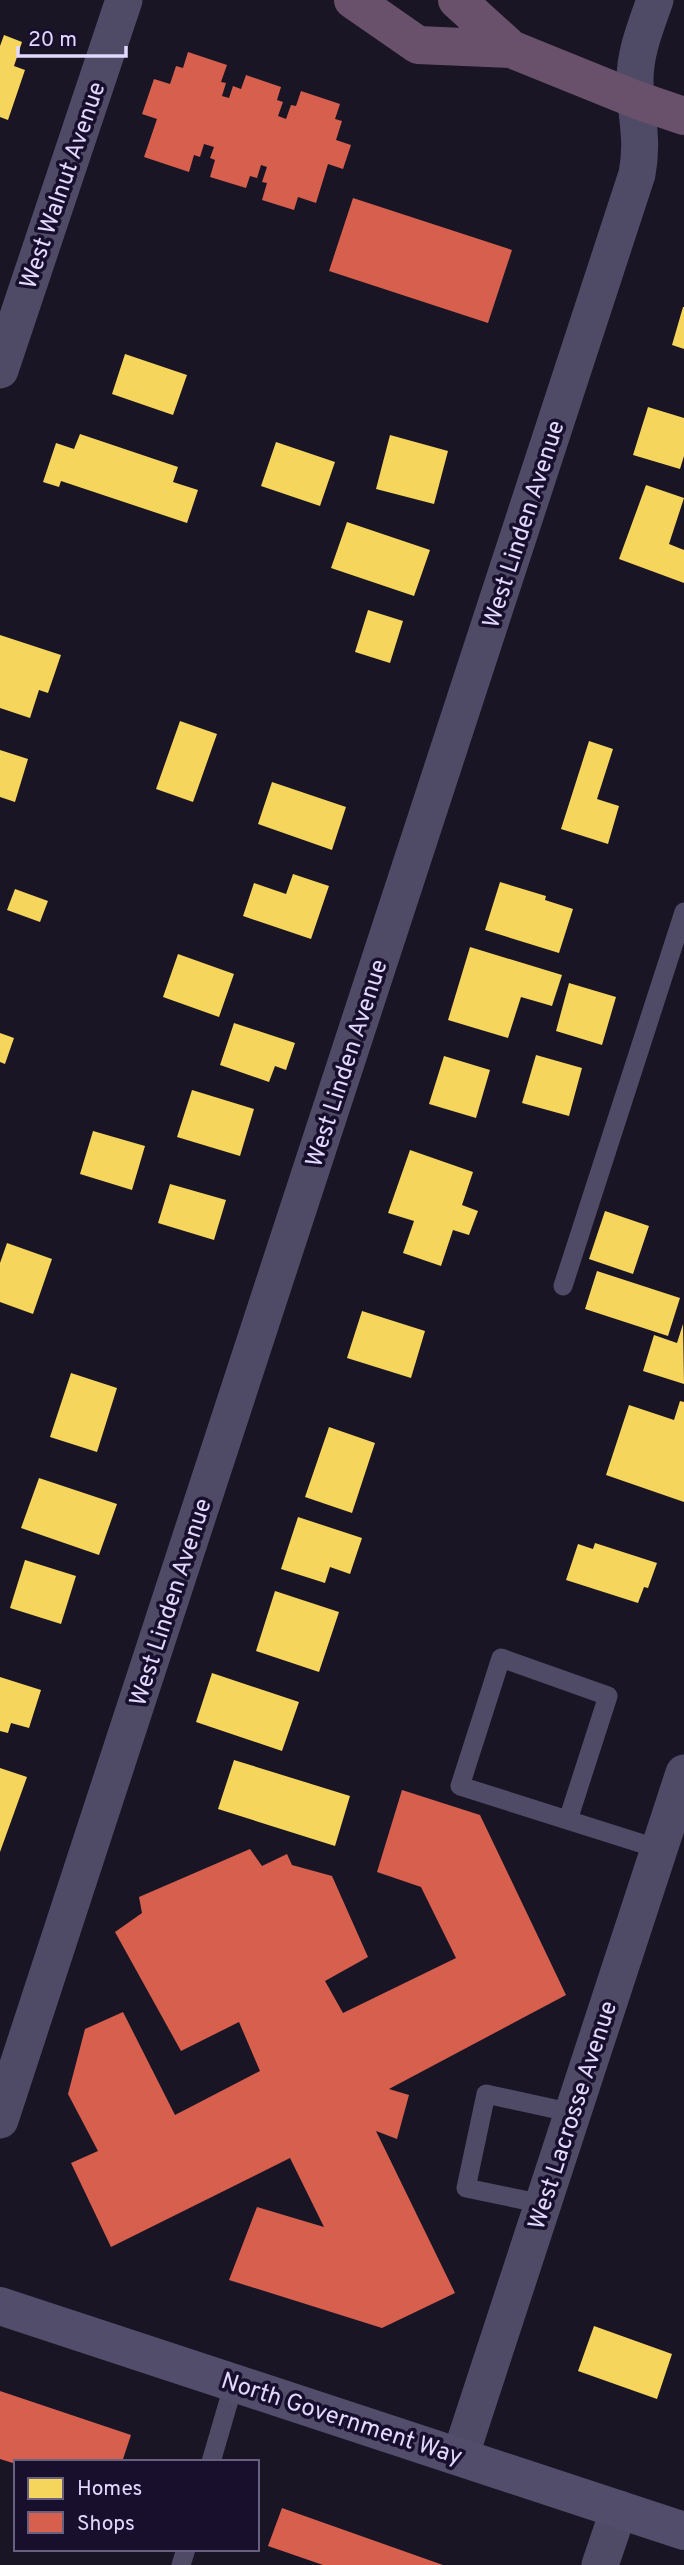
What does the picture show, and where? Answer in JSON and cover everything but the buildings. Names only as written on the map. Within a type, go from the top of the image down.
[{"type":"highway","points":[[353,0],[418,45],[511,49],[684,116]]},
{"type":"highway","points":[[457,0],[511,49]]},
{"type":"main road","name":"North Government Way","points":[[0,2306],[684,2531]]},
{"type":"street","name":"West Walnut Avenue","points":[[0,370],[124,0]]},
{"type":"street","name":"West Linden Avenue","points":[[0,2120],[637,174],[641,143],[635,81],[638,54],[654,0]]},
{"type":"street","name":"West Lacrosse Avenue","points":[[460,2457],[684,1773]]},
{"type":"street","points":[[600,2565],[619,2509]]},
{"type":"lane","points":[[563,1286],[684,912]]},
{"type":"lane","points":[[568,1820],[608,1696],[501,1658],[460,1786],[659,1849]]},
{"type":"lane","points":[[543,2204],[466,2188],[486,2094],[573,2113]]},
{"type":"lane","points":[[212,2460],[234,2383]]}]
